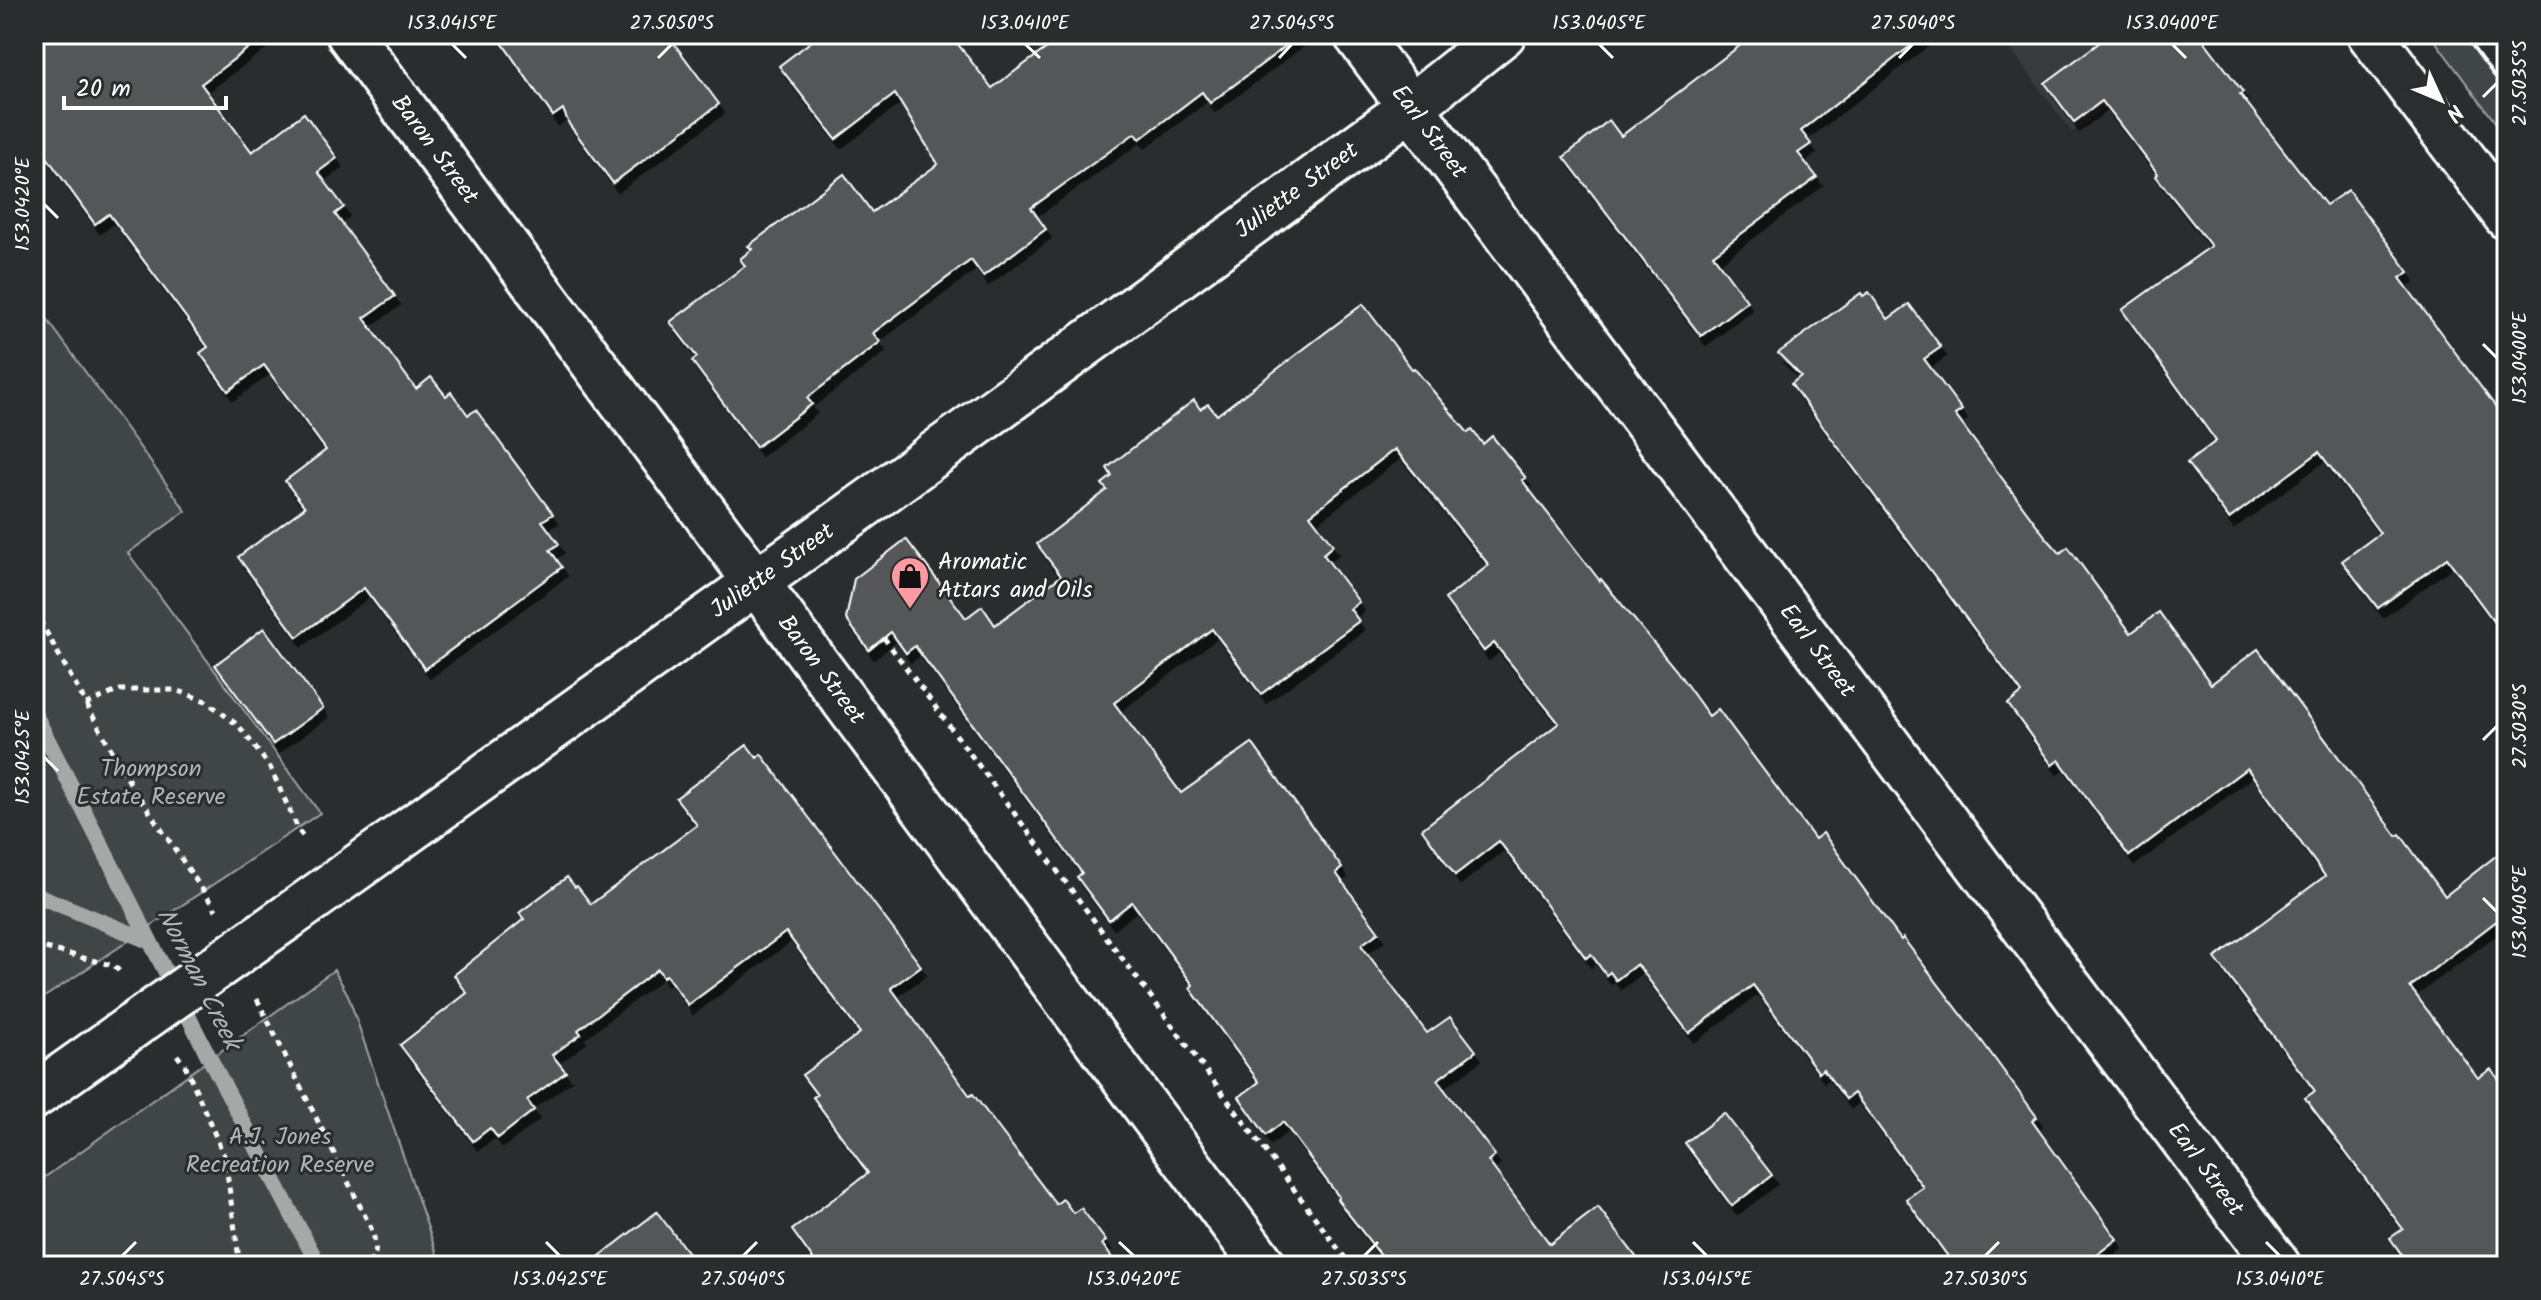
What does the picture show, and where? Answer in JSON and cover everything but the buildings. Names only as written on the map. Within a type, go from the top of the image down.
[{"type":"main road","name":"Baron Street","points":[[349,34],[1264,1266]]},
{"type":"main road","name":"Earl Street","points":[[1356,34],[2278,1266]]},
{"type":"main road","name":"Juliette Street","points":[[34,1096],[757,583],[1410,108],[1503,34]]},
{"type":"main road","points":[[2370,34],[2507,217]]},
{"type":"lane","points":[[2485,34],[2507,64]]},
{"type":"path","points":[[884,638],[1351,1266]]},
{"type":"path","points":[[86,704],[120,690],[176,690],[206,701],[239,726],[270,767],[306,840]]},
{"type":"path","points":[[34,945],[115,966],[124,978]]},
{"type":"path","points":[[177,1054],[186,1067],[225,1158],[240,1266]]},
{"type":"shaded area","points":[[1999,34],[2203,34],[2072,132]]},
{"type":"green space","points":[[2430,34],[2507,34],[2507,138]]},
{"type":"green space","name":"Thompson Estate Reserve","points":[[34,301],[186,511],[128,553],[320,813],[34,1004]]},
{"type":"green space","name":"A.J. Jones Recreation Reserve","points":[[334,970],[348,995],[441,1266],[34,1266],[34,1185]]},
{"type":"waterway","name":"Norman Creek","points":[[34,713],[319,1266]]},
{"type":"waterway","points":[[34,894],[149,941]]},
{"type":"place","name":"Aromatic Attars and Oils","points":[[910,610]]}]
